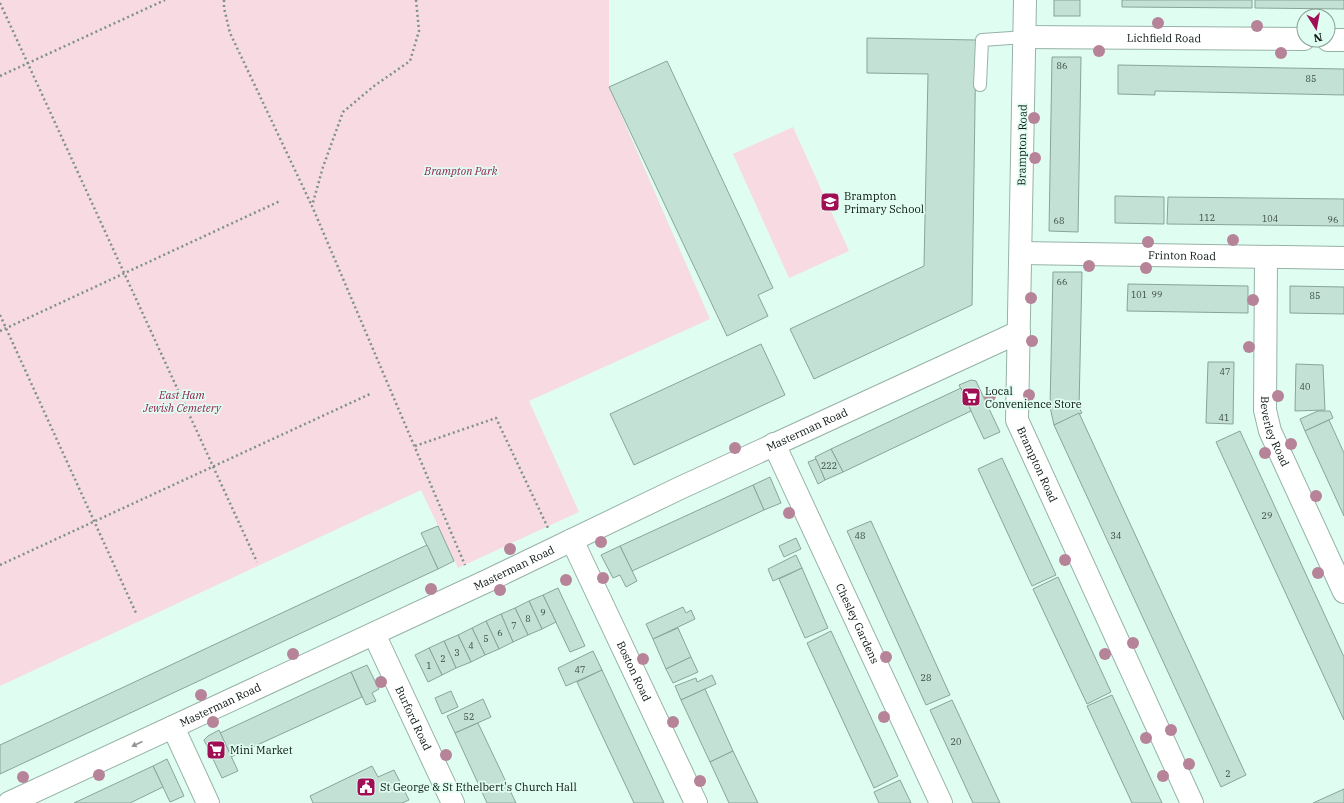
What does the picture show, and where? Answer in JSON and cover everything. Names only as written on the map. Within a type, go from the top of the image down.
[{"type":"street","name":"Brampton Road","points":[[1025,0],[1017,420],[1192,803]]},
{"type":"street","name":"Lichfield Road","points":[[1024,37],[1296,39]]},
{"type":"street","name":"Frinton Road","points":[[1020,253],[1344,258]]},
{"type":"street","name":"Beverley Road","points":[[1266,257],[1265,410],[1270,432],[1344,592]]},
{"type":"street","name":"Masterman Road","points":[[10,803],[374,634],[774,444],[1019,332]]},
{"type":"street","name":"Chesley Gardens","points":[[774,444],[941,803]]},
{"type":"street","name":"Boston Road","points":[[564,543],[696,803]]},
{"type":"street","name":"Burford Road","points":[[374,634],[453,803]]},
{"type":"street","points":[[173,727],[208,803]]},
{"type":"lane","points":[[980,85],[982,40],[1024,37]]},
{"type":"path","points":[[0,76],[165,0]]},
{"type":"path","points":[[224,0],[224,8],[230,33],[312,206],[465,565]]},
{"type":"path","points":[[312,206],[323,167],[343,112],[374,86],[410,61],[419,31],[416,0]]},
{"type":"path","points":[[0,3],[256,562]]},
{"type":"path","points":[[0,331],[280,201]]},
{"type":"path","points":[[0,315],[96,521],[136,613]]},
{"type":"path","points":[[0,565],[370,394]]},
{"type":"path","points":[[415,446],[496,418],[564,543]]},
{"type":"green space","points":[[0,0],[609,0],[609,87],[710,319],[529,401],[579,512],[458,568],[421,490],[0,686]]},
{"type":"green space","points":[[793,127],[849,251],[789,278],[733,154]]},
{"type":"building","points":[[1054,0],[1080,0],[1080,16],[1054,16]]},
{"type":"building","points":[[1122,0],[1252,0],[1252,8],[1122,7]]},
{"type":"building","points":[[1255,0],[1344,0],[1344,9],[1255,8]]},
{"type":"building","points":[[867,38],[976,40],[972,305],[814,379],[790,329],[924,266],[928,74],[867,73]]},
{"type":"building","points":[[1052,57],[1081,57],[1078,232],[1049,231]]},
{"type":"building","points":[[667,61],[773,288],[758,295],[768,316],[727,336],[609,87]]},
{"type":"building","points":[[1118,65],[1344,69],[1344,95],[1155,91],[1155,95],[1118,94]]},
{"type":"building","points":[[1115,196],[1164,197],[1164,224],[1115,223]]},
{"type":"building","points":[[1168,197],[1344,199],[1344,226],[1167,224]]},
{"type":"building","points":[[1053,272],[1082,272],[1079,408],[1050,407]]},
{"type":"building","points":[[1128,284],[1248,286],[1248,313],[1127,311]]},
{"type":"building","points":[[1290,286],[1344,287],[1344,314],[1290,313]]},
{"type":"building","points":[[761,344],[785,395],[634,465],[610,414]]},
{"type":"building","points":[[1208,362],[1234,362],[1233,424],[1206,423]]},
{"type":"building","points":[[1296,364],[1323,365],[1325,410],[1295,411]]},
{"type":"building","points":[[971,380],[976,381],[1000,432],[984,439],[959,385]]},
{"type":"building","points":[[961,388],[971,411],[843,472],[831,449]]},
{"type":"building","points":[[1050,407],[1079,408],[1082,413],[1054,425]]},
{"type":"building","points":[[1318,411],[1330,411],[1333,418],[1305,431],[1300,419]]},
{"type":"building","points":[[1079,413],[1246,775],[1221,787],[1054,425]]},
{"type":"building","points":[[1329,420],[1344,453],[1344,516],[1305,431]]},
{"type":"building","points":[[1240,431],[1344,657],[1344,720],[1216,442]]},
{"type":"building","points":[[831,449],[843,472],[825,480],[815,457]]},
{"type":"building","points":[[1002,458],[1056,575],[1032,586],[978,469]]},
{"type":"building","points":[[816,459],[825,480],[818,484],[808,462]]},
{"type":"building","points":[[770,477],[781,503],[764,510],[753,485]]},
{"type":"building","points":[[753,485],[764,510],[632,571],[620,546]]},
{"type":"building","points":[[871,521],[950,695],[926,705],[847,531]]},
{"type":"building","points":[[438,526],[454,561],[438,569],[421,533]]},
{"type":"building","points":[[796,538],[801,549],[784,557],[779,546]]},
{"type":"building","points":[[427,545],[438,569],[0,774],[0,745]]},
{"type":"building","points":[[620,546],[637,581],[626,587],[620,575],[613,578],[601,555]]},
{"type":"building","points":[[796,555],[802,568],[773,581],[768,569]]},
{"type":"building","points":[[802,568],[828,628],[805,638],[779,579]]},
{"type":"building","points":[[1058,577],[1111,692],[1087,704],[1033,589]]},
{"type":"building","points":[[558,588],[585,646],[570,652],[543,595]]},
{"type":"building","points":[[543,595],[556,622],[542,629],[529,601]]},
{"type":"building","points":[[529,601],[542,629],[528,635],[515,608]]},
{"type":"building","points":[[683,607],[686,613],[691,610],[695,619],[653,639],[646,624]]},
{"type":"building","points":[[515,608],[528,635],[513,642],[501,614]]},
{"type":"building","points":[[501,614],[513,642],[499,649],[486,621]]},
{"type":"building","points":[[486,621],[499,649],[485,655],[472,628]]},
{"type":"building","points":[[472,628],[485,655],[471,662],[458,635]]},
{"type":"building","points":[[678,628],[691,657],[666,669],[653,639]]},
{"type":"building","points":[[831,631],[898,776],[874,788],[807,643]]},
{"type":"building","points":[[458,635],[471,662],[456,668],[444,641]]},
{"type":"building","points":[[444,641],[456,668],[442,675],[429,648]]},
{"type":"building","points":[[429,648],[442,675],[428,682],[415,655]]},
{"type":"building","points":[[593,651],[602,670],[566,686],[558,668]]},
{"type":"building","points":[[691,657],[698,672],[673,683],[666,669]]},
{"type":"building","points":[[367,665],[379,689],[372,693],[376,701],[366,705],[351,672]]},
{"type":"building","points":[[602,670],[664,803],[634,803],[577,682]]},
{"type":"building","points":[[351,672],[362,697],[231,757],[220,733]]},
{"type":"building","points":[[712,675],[716,684],[681,700],[675,686],[696,678],[697,682]]},
{"type":"building","points":[[705,689],[733,751],[710,762],[681,700]]},
{"type":"building","points":[[451,691],[458,707],[442,714],[435,698]]},
{"type":"building","points":[[1112,695],[1162,803],[1132,803],[1087,706]]},
{"type":"building","points":[[483,699],[491,717],[455,733],[447,716]]},
{"type":"building","points":[[952,700],[1000,803],[973,803],[930,710]]},
{"type":"building","points":[[478,723],[516,803],[487,803],[455,733]]},
{"type":"building","points":[[219,730],[238,771],[222,778],[204,740]]},
{"type":"building","points":[[733,751],[758,803],[729,803],[710,762]]},
{"type":"building","points":[[167,759],[184,796],[170,802],[153,766]]},
{"type":"building","points":[[153,766],[163,787],[130,803],[74,803]]},
{"type":"building","name":"St George & St Ethelbert's Church Hall","points":[[372,766],[378,777],[394,770],[409,800],[402,803],[313,803],[310,796]]},
{"type":"building","points":[[900,780],[911,803],[879,803],[874,792]]},
{"type":"building","points":[[1344,789],[1344,803],[1313,803]]},
{"type":"place","name":"Brampton Primary School","points":[[830,202]]},
{"type":"place","name":"Local Convenience Store","points":[[971,397]]},
{"type":"place","name":"Mini Market","points":[[216,750]]},
{"type":"place","name":"St George & St Ethelbert's Church Hall","points":[[366,787]]},
{"type":"park label","name":"Brampton Park","points":[[461,171]]},
{"type":"park label","name":"East Ham Jewish Cemetery","points":[[182,401]]}]
